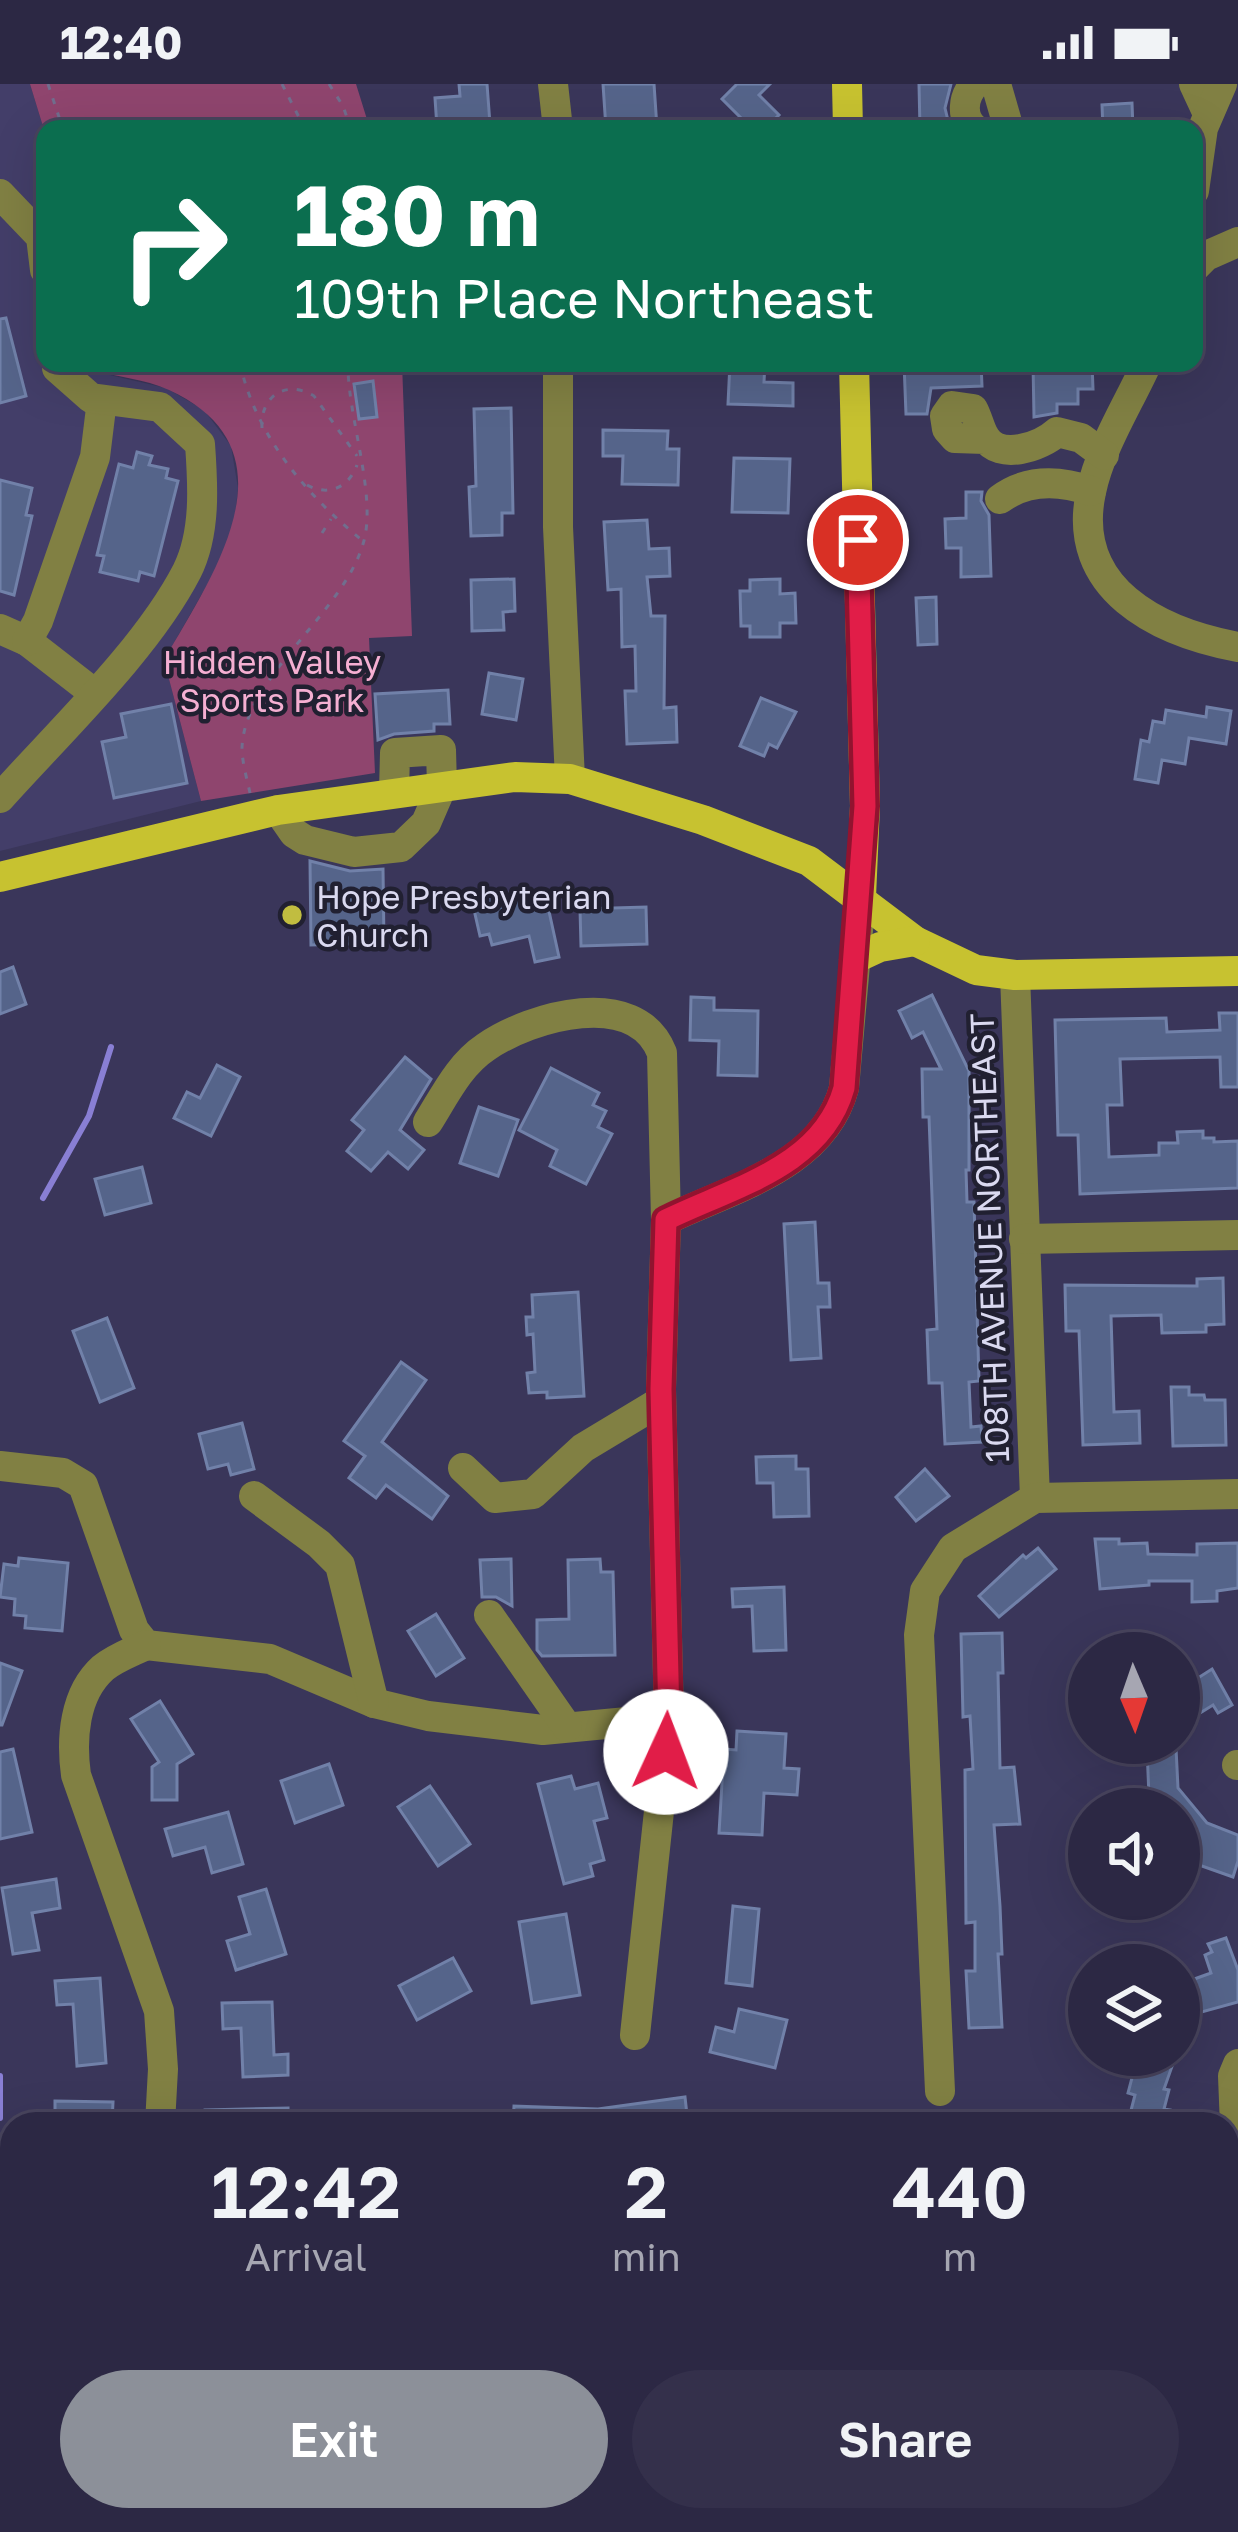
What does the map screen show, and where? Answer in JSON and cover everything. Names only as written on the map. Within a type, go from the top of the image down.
[{"type":"main road","points":[[847,84],[848,120]]},
{"type":"main road","points":[[854,372],[865,806],[861,897]]},
{"type":"main road","points":[[0,877],[265,805],[515,777],[570,779],[703,820],[809,861],[915,941],[976,970],[1016,975],[1238,971]]},
{"type":"main road","points":[[809,861],[842,844],[865,806]]},
{"type":"main road","points":[[854,959],[880,947],[915,941]]},
{"type":"street","points":[[553,84],[557,120]]},
{"type":"street","points":[[968,120],[964,107],[967,92],[975,84]]},
{"type":"street","points":[[996,84],[1006,120]]},
{"type":"street","points":[[1203,135],[1222,84]]},
{"type":"street","points":[[0,194],[36,232]]},
{"type":"street","points":[[1203,259],[1238,242]]},
{"type":"street","points":[[0,798],[133,650],[189,568],[204,502],[200,444],[160,407],[92,398],[62,372]]},
{"type":"street","points":[[558,372],[558,527],[570,779]]},
{"type":"street","points":[[1144,372],[1091,491],[1088,528],[1108,583],[1134,608],[1168,628],[1238,647]]},
{"type":"street","points":[[94,693],[14,635],[38,621],[95,457],[102,400]]},
{"type":"street","points":[[985,439],[998,448],[1019,449],[1046,443],[1057,432],[1081,438],[1105,455]]},
{"type":"street","points":[[1000,499],[1019,484],[1070,484],[1091,491]]},
{"type":"street","points":[[265,805],[305,840],[370,853],[400,847],[414,837],[442,786]]},
{"type":"street","points":[[666,1220],[787,1164],[823,1136],[837,1114],[844,1088],[861,897]]},
{"type":"street","name":"108TH AVENUE NORTHEAST","points":[[940,2091],[920,1635],[925,1591],[953,1548],[1035,1498],[1016,975]]},
{"type":"street","points":[[428,1122],[463,1066],[487,1045],[562,1015],[590,1010],[642,1025],[656,1036],[662,1053],[666,1220],[661,1401],[669,1718],[635,2035]]},
{"type":"street","points":[[1024,1239],[1238,1234]]},
{"type":"street","points":[[464,1468],[495,1498],[532,1494],[584,1448],[661,1401]]},
{"type":"street","points":[[0,1466],[63,1473],[83,1485],[134,1630],[146,1645]]},
{"type":"street","points":[[1035,1498],[1238,1494]]},
{"type":"street","points":[[254,1496],[340,1565],[374,1703]]},
{"type":"street","points":[[489,1615],[567,1727]]},
{"type":"street","points":[[161,2112],[159,2011],[76,1775],[73,1748],[86,1689],[105,1666],[146,1645],[270,1659],[374,1703],[428,1716],[543,1730],[669,1718]]},
{"type":"street","points":[[1234,2112],[1233,2076],[1238,2064]]},
{"type":"path","points":[[48,84],[60,120]]},
{"type":"path","points":[[282,84],[300,120]]},
{"type":"path","points":[[329,84],[348,120]]},
{"type":"path","points":[[243,372],[262,428],[333,517],[364,542]]},
{"type":"path","points":[[265,805],[242,748],[255,709],[266,684],[343,588],[364,542],[367,516],[348,372]]},
{"type":"path","points":[[262,428],[268,400],[285,389],[304,390],[352,444],[358,458],[353,476],[339,488],[323,491],[307,485]]},
{"type":"path","points":[[322,533],[333,517]]},
{"type":"shaded area","points":[[0,84],[30,84],[41,120],[36,120],[36,372],[97,372],[166,388],[204,410],[231,446],[238,488],[234,527],[219,564],[164,660],[201,801],[0,851]]},
{"type":"green space","points":[[30,84],[356,84],[367,120],[41,120]]},
{"type":"green space","name":"Hidden Valley Sports Park","points":[[98,372],[402,372],[412,636],[369,638],[375,773],[201,801],[164,660],[221,554],[234,516],[238,480],[231,446],[209,416],[169,390]]},
{"type":"building","points":[[459,84],[487,84],[490,120],[436,120],[435,98],[460,96]]},
{"type":"building","points":[[603,84],[654,84],[656,120],[605,120]]},
{"type":"building","points":[[737,84],[770,84],[759,95],[779,115],[774,120],[739,120],[722,99]]},
{"type":"building","points":[[919,84],[951,84],[945,108],[948,120],[920,120]]},
{"type":"building","points":[[1132,103],[1133,120],[1103,120],[1102,105]]},
{"type":"building","points":[[6,318],[26,396],[0,403],[0,319]]},
{"type":"building","points":[[730,372],[765,372],[764,382],[793,383],[793,406],[728,404]]},
{"type":"building","points":[[904,372],[981,372],[982,386],[931,388],[927,414],[906,414]]},
{"type":"building","points":[[1033,372],[1092,372],[1093,389],[1078,389],[1078,404],[1057,404],[1057,413],[1034,417]]},
{"type":"building","points":[[373,381],[377,417],[359,419],[354,384]]},
{"type":"building","points":[[511,408],[513,513],[502,513],[502,535],[471,536],[469,487],[476,486],[474,409]]},
{"type":"building","points":[[603,430],[668,431],[667,449],[679,449],[678,485],[622,484],[623,456],[603,456]]},
{"type":"building","points":[[137,452],[152,456],[149,465],[168,469],[166,478],[178,481],[154,576],[140,572],[138,581],[100,572],[104,556],[97,555],[119,464],[133,468]]},
{"type":"building","points":[[734,458],[790,459],[788,513],[732,512]]},
{"type":"building","points":[[0,480],[32,488],[26,515],[32,516],[14,595],[0,591]]},
{"type":"building","points":[[966,492],[982,492],[989,515],[991,576],[961,577],[961,548],[946,548],[945,519],[966,518]]},
{"type":"building","points":[[647,520],[649,549],[669,548],[670,576],[647,577],[651,616],[665,616],[664,708],[676,707],[677,742],[627,744],[625,691],[636,691],[635,646],[622,647],[621,589],[608,590],[604,522]]},
{"type":"building","points":[[514,579],[515,611],[503,612],[504,630],[472,631],[471,580]]},
{"type":"building","points":[[780,579],[780,594],[795,593],[796,623],[780,623],[780,637],[750,637],[750,626],[741,626],[740,591],[750,591],[750,580]]},
{"type":"building","points":[[936,597],[937,644],[918,645],[916,598]]},
{"type":"building","points":[[489,673],[523,679],[516,720],[482,714]]},
{"type":"building","points":[[448,690],[450,724],[378,740],[375,694]]},
{"type":"building","points":[[761,698],[796,712],[777,748],[769,744],[764,756],[740,746]]},
{"type":"building","points":[[171,704],[187,783],[114,798],[102,742],[126,737],[121,714]]},
{"type":"building","points":[[1207,707],[1231,711],[1226,744],[1189,738],[1185,764],[1162,760],[1158,783],[1135,779],[1141,740],[1149,742],[1153,721],[1164,723],[1166,710],[1206,717]]},
{"type":"building","points":[[310,861],[350,871],[383,869],[384,943],[311,945]]},
{"type":"building","points":[[524,890],[526,897],[545,893],[559,957],[535,962],[529,936],[492,945],[489,934],[480,936],[472,901]]},
{"type":"building","points":[[646,907],[647,944],[581,946],[580,909]]},
{"type":"building","points":[[13,967],[26,1004],[0,1014],[0,972]]},
{"type":"building","points":[[932,995],[969,1071],[967,1202],[974,1202],[979,1381],[969,1382],[971,1427],[981,1426],[982,1442],[945,1444],[942,1383],[929,1383],[927,1330],[937,1329],[929,1117],[923,1117],[922,1069],[941,1069],[923,1032],[912,1038],[899,1011]]},
{"type":"building","points":[[691,997],[714,998],[714,1010],[758,1011],[757,1076],[718,1075],[719,1041],[690,1040]]},
{"type":"building","points":[[1219,1013],[1238,1013],[1238,1087],[1221,1087],[1220,1057],[1120,1059],[1122,1105],[1107,1105],[1109,1157],[1159,1155],[1159,1143],[1178,1143],[1177,1132],[1203,1131],[1203,1138],[1214,1138],[1214,1142],[1238,1141],[1238,1188],[1080,1194],[1078,1135],[1058,1135],[1055,1020],[1166,1018],[1167,1032],[1220,1030]]},
{"type":"building","points":[[405,1057],[431,1079],[400,1130],[424,1150],[408,1169],[388,1152],[371,1171],[347,1151],[364,1130],[352,1120]]},
{"type":"building","points":[[217,1065],[240,1077],[211,1136],[174,1118],[187,1092],[200,1098]]},
{"type":"building","points":[[551,1068],[599,1093],[593,1105],[606,1111],[598,1127],[612,1134],[586,1184],[550,1166],[557,1150],[519,1130]]},
{"type":"building","points":[[479,1107],[518,1120],[498,1176],[460,1163]]},
{"type":"building","points":[[142,1167],[151,1203],[105,1215],[95,1179]]},
{"type":"building","points":[[815,1222],[818,1283],[829,1283],[830,1307],[818,1307],[821,1358],[791,1360],[784,1224]]},
{"type":"building","points":[[1223,1278],[1224,1324],[1206,1325],[1206,1332],[1162,1333],[1161,1315],[1111,1316],[1114,1412],[1139,1411],[1140,1443],[1083,1445],[1079,1331],[1066,1331],[1065,1285],[1197,1286],[1197,1279]]},
{"type":"building","points":[[578,1292],[584,1396],[547,1398],[547,1392],[529,1393],[527,1373],[535,1372],[533,1334],[527,1335],[526,1317],[533,1317],[532,1295]]},
{"type":"building","points":[[107,1318],[134,1388],[100,1402],[73,1331]]},
{"type":"building","points":[[401,1362],[426,1380],[382,1442],[448,1496],[432,1519],[386,1485],[376,1498],[349,1478],[365,1456],[344,1441]]},
{"type":"building","points":[[1171,1387],[1189,1387],[1189,1395],[1204,1395],[1205,1400],[1225,1400],[1226,1445],[1173,1446]]},
{"type":"building","points":[[242,1423],[254,1469],[231,1475],[228,1464],[208,1469],[199,1434]]},
{"type":"building","points":[[796,1456],[796,1469],[808,1469],[809,1516],[774,1517],[773,1483],[757,1483],[756,1457]]},
{"type":"building","points":[[925,1469],[949,1496],[916,1521],[896,1497]]},
{"type":"building","points":[[1095,1539],[1147,1543],[1148,1554],[1197,1555],[1197,1544],[1238,1543],[1238,1588],[1217,1591],[1217,1601],[1192,1602],[1192,1581],[1149,1581],[1149,1585],[1100,1589]]},
{"type":"building","points":[[1038,1548],[1056,1569],[999,1617],[979,1596],[1023,1555],[1026,1558]]},
{"type":"building","points":[[19,1558],[68,1563],[62,1631],[25,1628],[26,1616],[14,1615],[15,1599],[0,1597],[4,1564],[18,1566]]},
{"type":"building","points":[[511,1559],[512,1606],[496,1597],[482,1597],[480,1560]]},
{"type":"building","points":[[600,1559],[601,1572],[613,1572],[615,1655],[542,1656],[537,1650],[537,1620],[569,1619],[568,1560]]},
{"type":"building","points":[[784,1587],[786,1650],[754,1651],[752,1606],[733,1607],[732,1589]]},
{"type":"building","points":[[436,1614],[464,1658],[436,1676],[408,1631]]},
{"type":"building","points":[[1002,1633],[1000,1768],[1014,1767],[1020,1824],[994,1825],[1002,2027],[969,2028],[966,1971],[975,1971],[975,1922],[966,1923],[965,1770],[973,1769],[970,1716],[963,1717],[961,1634]]},
{"type":"building","points":[[0,1663],[22,1671],[2,1725],[0,1725]]},
{"type":"building","points":[[1212,1669],[1232,1705],[1218,1713],[1213,1705],[1200,1713],[1200,1677]]},
{"type":"building","points":[[160,1701],[193,1754],[177,1764],[177,1800],[152,1800],[152,1767],[159,1762],[131,1719]]},
{"type":"building","points":[[737,1731],[786,1734],[784,1768],[799,1769],[797,1795],[764,1793],[762,1835],[719,1833],[724,1749],[736,1750]]},
{"type":"building","points":[[13,1749],[32,1832],[0,1839],[0,1752]]},
{"type":"building","points":[[329,1764],[343,1805],[295,1823],[281,1781]]},
{"type":"building","points":[[1148,1764],[1177,1764],[1178,1788],[1149,1788]]},
{"type":"building","points":[[571,1776],[575,1789],[598,1783],[607,1818],[594,1821],[604,1860],[590,1864],[593,1876],[564,1884],[538,1784]]},
{"type":"building","points":[[430,1786],[470,1844],[438,1866],[398,1807]]},
{"type":"building","points":[[228,1812],[243,1864],[212,1873],[205,1847],[173,1856],[165,1829]]},
{"type":"building","points":[[1200,1815],[1207,1823],[1238,1835],[1233,1877],[1200,1865]]},
{"type":"building","points":[[56,1879],[60,1908],[32,1913],[39,1950],[13,1954],[2,1888]]},
{"type":"building","points":[[266,1889],[286,1954],[236,1970],[227,1941],[250,1934],[239,1897]]},
{"type":"building","points":[[733,1906],[759,1909],[752,1986],[726,1983]]},
{"type":"building","points":[[566,1914],[580,1995],[532,2003],[519,1922]]},
{"type":"building","points":[[1226,1938],[1238,1970],[1238,2002],[1200,2012],[1200,1977],[1211,1973],[1205,1955],[1212,1952],[1208,1944]]},
{"type":"building","points":[[453,1958],[471,1991],[417,2020],[399,1986]]},
{"type":"building","points":[[100,1978],[106,2063],[77,2066],[73,2004],[57,2005],[55,1981]]},
{"type":"building","points":[[272,2002],[274,2055],[288,2054],[288,2075],[243,2077],[241,2028],[223,2029],[222,2003]]},
{"type":"building","points":[[739,2009],[787,2020],[775,2068],[710,2052],[716,2027],[734,2032]]},
{"type":"building","points":[[1132,2076],[1169,2076],[1164,2109],[1169,2112],[1131,2112],[1135,2095],[1128,2093]]},
{"type":"building","points":[[685,2097],[687,2112],[514,2112],[514,2106],[598,2109]]},
{"type":"building","points":[[55,2101],[113,2102],[113,2112],[55,2112]]},
{"type":"building","points":[[288,2108],[288,2112],[205,2112]]},
{"type":"waterway","points":[[43,1198],[89,1116],[111,1047]]},
{"type":"waterway","points":[[0,2076],[0,2118]]},
{"type":"place","name":"Hope Presbyterian Church","points":[[292,915]]},
{"type":"route","points":[[666,1752],[661,1389],[666,1220],[787,1164],[823,1136],[837,1114],[844,1088],[865,806],[858,540]]}]
